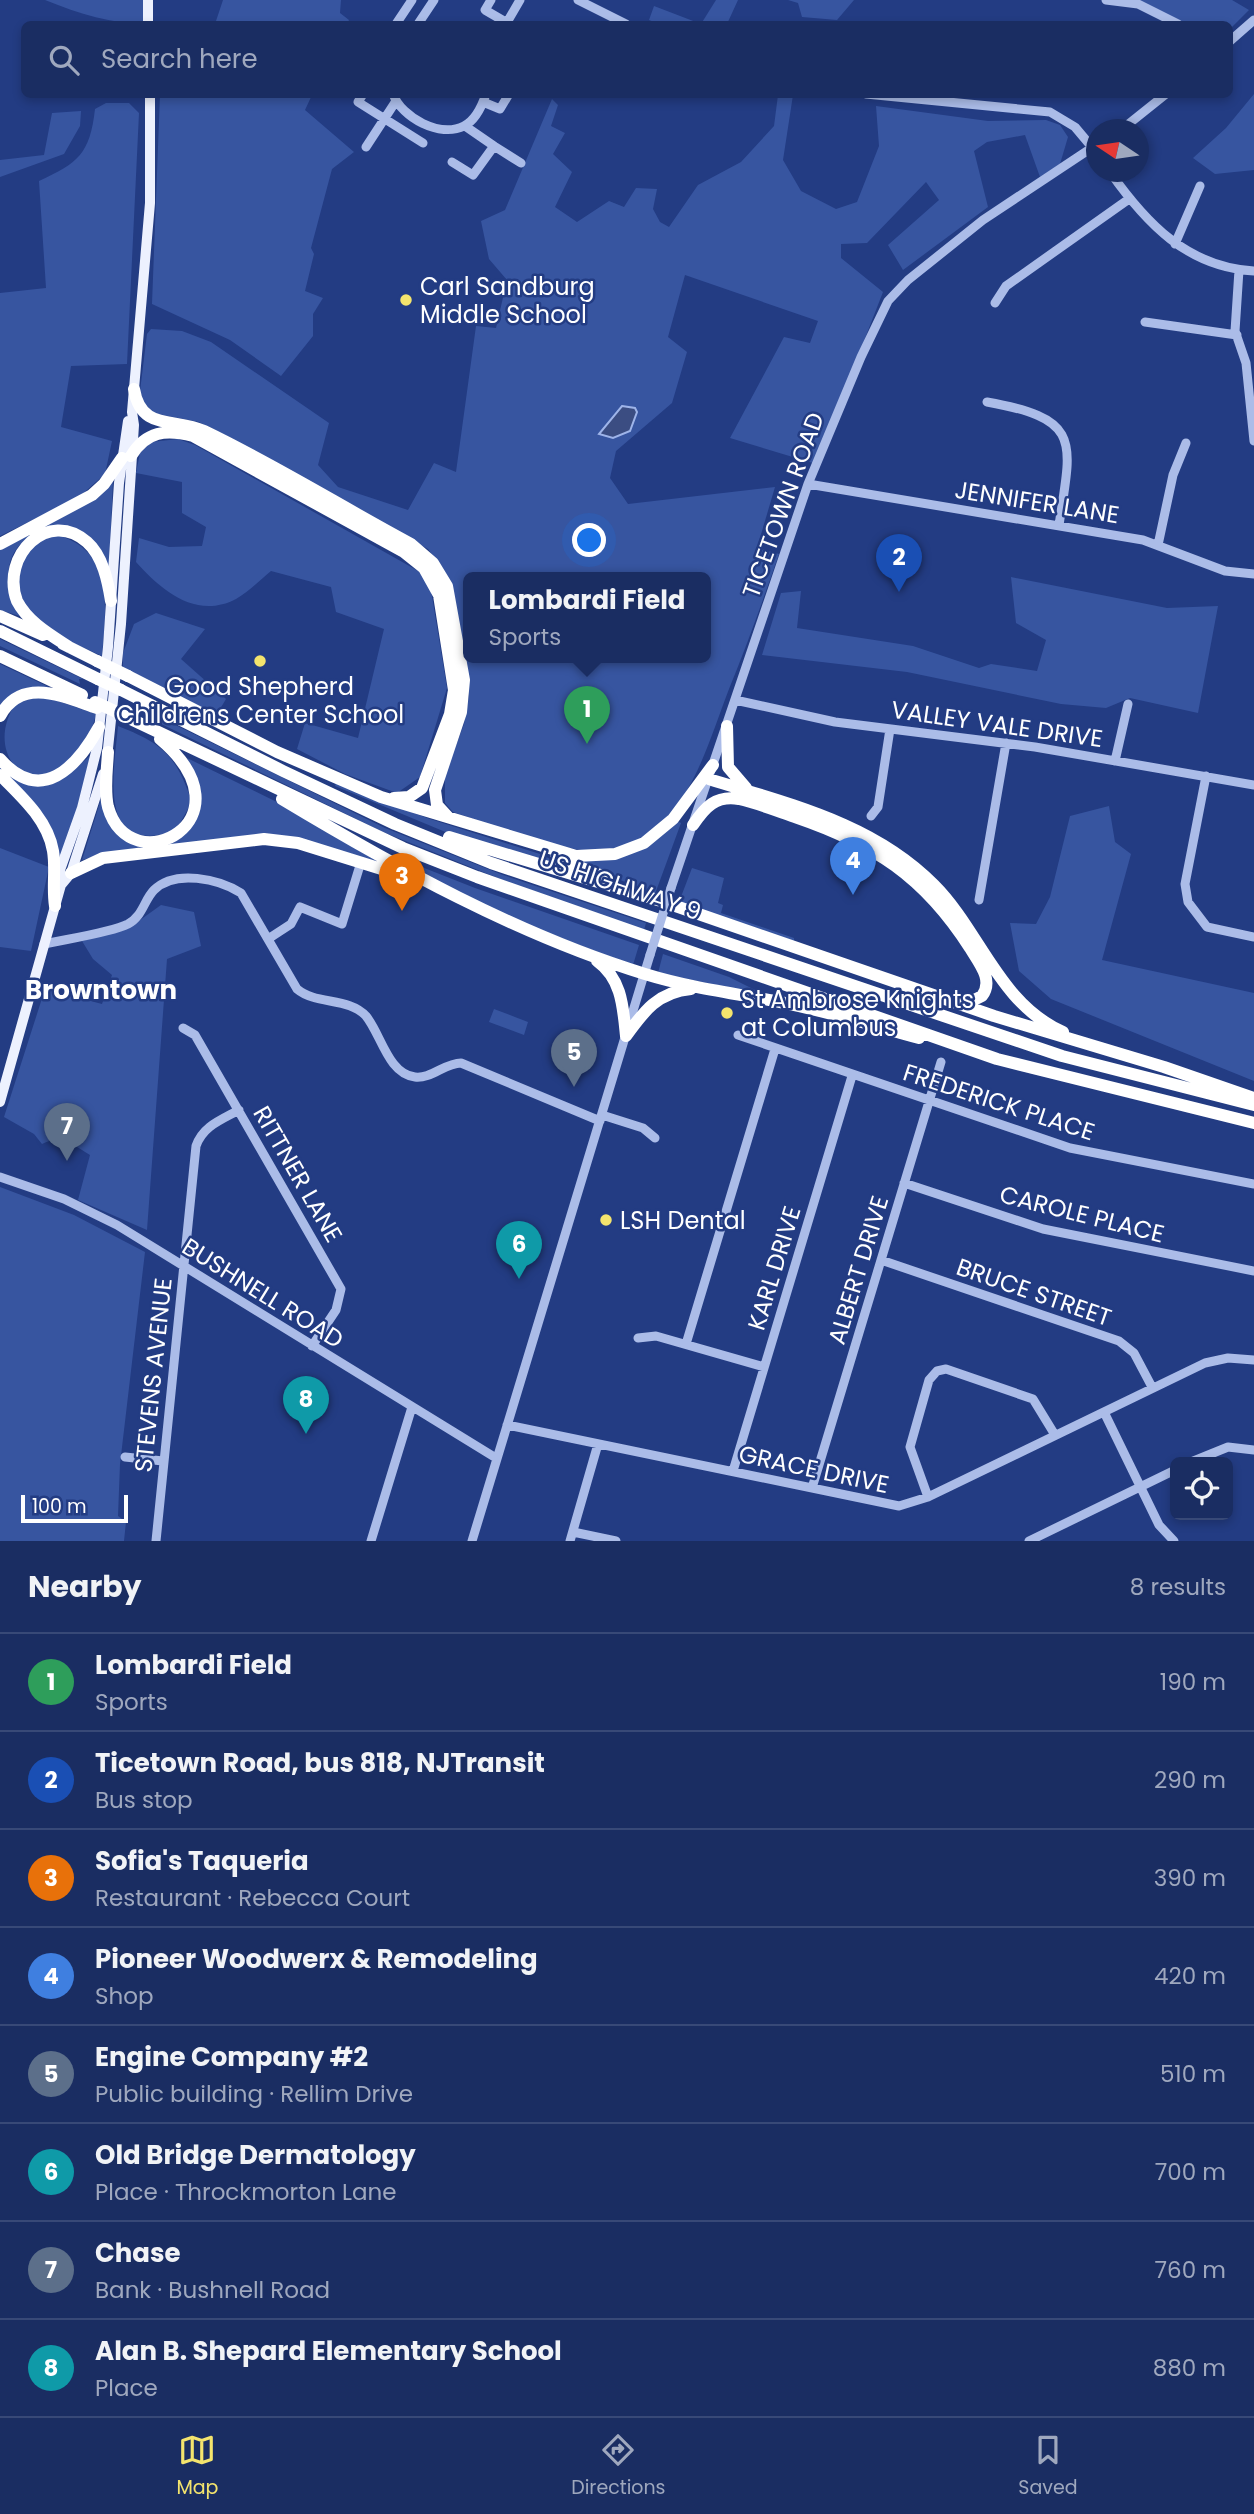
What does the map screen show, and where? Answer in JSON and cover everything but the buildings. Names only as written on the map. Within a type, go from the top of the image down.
[{"type":"highway","points":[[134,389],[136,402],[148,416],[207,432],[411,544],[438,569],[451,598],[464,680],[461,712],[434,793],[439,809],[452,820]]},
{"type":"highway","points":[[0,544],[92,495],[139,443],[151,434],[175,432],[194,436],[404,552],[427,572],[442,608],[453,678],[452,709],[422,788],[404,799],[381,797]]},
{"type":"highway","points":[[69,647],[38,626],[17,601],[12,568],[20,549],[43,533],[66,533],[87,542],[106,574],[111,601]]},
{"type":"highway","points":[[0,615],[277,752],[381,797],[511,838],[582,856],[606,856],[631,849],[668,825],[713,765]]},
{"type":"highway","name":"US HIGHWAY 9","points":[[0,631],[395,824],[491,863],[1062,1056],[1254,1105]]},
{"type":"highway","name":"US HIGHWAY 9","points":[[0,656],[95,705],[120,713],[403,848],[477,877],[997,1059],[1254,1123]]},
{"type":"highway","points":[[0,716],[17,697],[32,692],[95,705]]},
{"type":"highway","points":[[727,726],[729,767],[738,782],[752,792]]},
{"type":"highway","points":[[0,758],[23,777],[37,780],[54,777],[69,769],[85,752],[99,727]]},
{"type":"highway","points":[[108,752],[108,807],[116,822],[128,835],[143,842],[176,836],[189,825],[195,810],[195,790],[173,749],[146,727]]},
{"type":"highway","points":[[223,764],[365,850],[434,886],[582,952],[645,974],[815,1010],[997,1059]]},
{"type":"highway","points":[[0,775],[37,815],[48,835],[53,849],[55,906]]},
{"type":"highway","points":[[709,779],[849,826],[894,851],[927,877],[952,905],[1000,977],[1031,1012],[1059,1031],[1126,1055]]},
{"type":"highway","points":[[693,825],[712,802],[725,798],[739,799],[837,832],[888,859],[915,880],[946,913],[986,979],[985,992],[978,999],[964,1000],[929,993]]},
{"type":"highway","points":[[395,824],[661,901],[929,993],[1254,1098]]},
{"type":"highway","points":[[511,838],[661,901]]},
{"type":"highway","points":[[71,873],[103,858],[264,839],[298,843],[434,886]]},
{"type":"highway","points":[[582,952],[603,965],[616,982],[626,1035]]},
{"type":"highway","points":[[626,1035],[658,999],[677,991],[703,988]]},
{"type":"main road","points":[[148,0],[148,21]]},
{"type":"main road","points":[[0,1101],[61,885],[60,870],[82,808],[94,762],[132,412],[150,203],[150,98]]},
{"type":"main road","points":[[61,885],[71,873],[92,813],[108,752],[121,624],[127,457]]},
{"type":"street","points":[[398,21],[412,0]]},
{"type":"street","points":[[491,0],[485,10],[502,21]]},
{"type":"street","points":[[509,21],[520,0]]},
{"type":"street","points":[[578,0],[619,21]]},
{"type":"street","points":[[595,10],[601,0]]},
{"type":"street","points":[[1106,0],[1138,4],[1172,21]]},
{"type":"street","points":[[420,21],[431,1]]},
{"type":"street","points":[[1233,38],[1254,20]]},
{"type":"street","points":[[360,98],[358,102],[423,143]]},
{"type":"street","points":[[366,147],[385,118],[394,98],[429,127],[446,130],[465,126],[473,119],[485,98],[500,109],[507,98]]},
{"type":"street","points":[[907,98],[1050,112],[1075,127],[1086,139]]},
{"type":"street","points":[[1135,119],[1161,98]]},
{"type":"street","points":[[465,126],[521,163]]},
{"type":"street","points":[[452,162],[473,175],[494,146]]},
{"type":"street","name":"TICETOWN ROAD","points":[[472,1541],[671,888],[808,484],[866,345],[888,301],[908,280],[983,220],[1086,154]]},
{"type":"street","points":[[1117,182],[1142,216],[1175,244],[1205,260],[1239,270],[1254,271]]},
{"type":"street","points":[[1175,244],[1200,186]]},
{"type":"street","points":[[995,303],[1006,286],[1129,199]]},
{"type":"street","points":[[1239,270],[1237,335],[1246,363],[1254,441]]},
{"type":"street","points":[[1145,322],[1237,335]]},
{"type":"street","points":[[987,402],[1026,409],[1045,416],[1059,429],[1068,447],[1059,525]]},
{"type":"street","points":[[1158,545],[1172,475],[1186,443]]},
{"type":"street","name":"JENNIFER LANE","points":[[808,484],[1059,525],[1158,545],[1225,571],[1254,574]]},
{"type":"street","name":"VALLEY VALE DRIVE","points":[[735,700],[835,722],[1006,743],[1254,785]]},
{"type":"street","points":[[1115,761],[1128,704]]},
{"type":"street","points":[[871,817],[878,807],[890,729]]},
{"type":"street","points":[[979,900],[1006,743]]},
{"type":"street","points":[[1206,776],[1185,884],[1188,902],[1207,927],[1254,937]]},
{"type":"street","points":[[268,939],[291,924],[300,907],[342,924],[361,862]]},
{"type":"street","points":[[44,944],[128,924],[145,909],[153,891],[166,882],[200,880],[226,884],[241,893],[297,989],[303,994],[339,1002],[361,1012],[396,1067],[405,1074],[422,1077],[453,1063],[461,1063],[601,1118],[643,1128],[655,1139]]},
{"type":"street","name":"RITTNER LANE","points":[[183,1028],[195,1035],[341,1289],[336,1310],[312,1346]]},
{"type":"street","name":"FREDERICK PLACE","points":[[738,1035],[1070,1148],[1254,1184]]},
{"type":"street","points":[[686,1344],[775,1049]]},
{"type":"street","name":"ALBERT DRIVE","points":[[812,1488],[941,1062]]},
{"type":"street","name":"KARL DRIVE","points":[[733,1472],[852,1076]]},
{"type":"street","name":"STEVENS AVENUE","points":[[156,1541],[196,1146],[200,1135],[239,1110]]},
{"type":"street","name":"BUSHNELL ROAD","points":[[0,1177],[64,1199],[117,1225],[496,1458]]},
{"type":"street","name":"CAROLE PLACE","points":[[904,1183],[1043,1229],[1254,1271]]},
{"type":"street","name":"BRUCE STREET","points":[[881,1260],[1119,1341],[1134,1353],[1152,1388]]},
{"type":"street","points":[[638,1338],[656,1336],[764,1367]]},
{"type":"street","name":"GRACE DRIVE","points":[[507,1425],[899,1506],[928,1497],[1212,1361],[1237,1358],[1254,1360]]},
{"type":"street","points":[[928,1497],[910,1447],[929,1380],[937,1371],[946,1369],[1033,1399],[1055,1435]]},
{"type":"street","points":[[371,1541],[412,1407]]},
{"type":"street","points":[[1104,1412],[1159,1525],[1174,1541]]},
{"type":"street","points":[[598,1444],[571,1536],[616,1541]]},
{"type":"street","points":[[1203,1457],[1228,1447],[1254,1450]]},
{"type":"street","points":[[125,1457],[163,1461]]},
{"type":"street","points":[[1029,1541],[1170,1472]]},
{"type":"shaded area","points":[[45,0],[148,0],[148,21],[116,21],[71,10]]},
{"type":"shaded area","points":[[223,0],[341,0],[340,13],[349,20],[348,21],[216,21]]},
{"type":"shaded area","points":[[716,0],[738,0],[728,21],[703,21]]},
{"type":"shaded area","points":[[788,0],[854,0],[837,20],[802,17],[798,3]]},
{"type":"shaded area","points":[[1133,0],[1232,0],[1249,10],[1233,26],[1233,21],[1178,21]]},
{"type":"shaded area","points":[[654,6],[693,21],[652,21],[649,20]]},
{"type":"shaded area","points":[[1254,94],[1254,170],[1215,174],[1193,158],[1226,128]]},
{"type":"shaded area","points":[[160,98],[311,98],[305,110],[354,152],[332,169],[311,248],[314,254],[305,291],[323,298],[313,314],[313,336],[281,376],[230,340],[152,304]]},
{"type":"shaded area","points":[[778,98],[793,98],[783,160],[801,191],[836,209],[857,202],[879,146],[876,106],[988,121],[1046,120],[1060,125],[1068,137],[1060,164],[1040,177],[1025,135],[987,142],[974,151],[988,207],[903,270],[888,245],[939,200],[926,182],[867,243],[841,244],[841,258],[883,292],[816,464],[730,438],[784,337],[810,343],[818,321],[685,275],[668,337],[687,352],[672,403],[616,451],[610,478],[628,504],[775,487],[757,548],[779,554],[701,762],[675,808],[658,827],[637,841],[612,850],[595,851],[555,845],[453,812],[445,803],[445,775],[464,724],[469,696],[464,663],[711,663],[711,572],[463,572],[463,656],[452,583],[428,549],[199,422],[152,413],[145,406],[140,391],[147,334],[151,329],[182,331],[211,342],[329,423],[318,465],[338,487],[408,510],[434,463],[456,472],[476,326],[496,328],[507,280],[489,259],[481,221],[505,210],[552,99],[558,105],[551,126],[565,133],[553,154],[572,172],[555,207],[577,222],[609,201],[624,207],[636,188],[657,189],[653,209],[660,222],[669,227],[698,185],[741,162],[774,126]]},
{"type":"shaded area","points":[[106,103],[129,103],[139,113],[127,364],[71,366],[61,427],[112,441],[105,474],[79,497],[0,536],[0,293],[46,288],[39,181],[64,168],[80,155],[90,137],[95,109]]},
{"type":"shaded area","points":[[81,111],[80,126],[64,154],[0,177],[0,160],[44,155],[52,113]]},
{"type":"shaded area","points":[[622,406],[635,408],[637,412],[630,431],[613,438],[599,434]]},
{"type":"shaded area","points":[[178,439],[195,445],[420,572],[430,584],[447,688],[420,777],[397,793],[345,774],[297,749],[305,723],[358,738],[384,629],[336,612],[331,587],[271,571],[236,599],[221,605],[207,606],[193,604],[168,592],[136,562],[139,538],[169,547],[202,546],[206,527],[182,513],[182,482],[136,473],[140,453],[151,442]]},
{"type":"shaded area","points":[[113,480],[109,570],[93,545],[42,529],[18,546],[9,567],[12,591],[23,617],[0,610],[0,546]]},
{"type":"shaded area","points":[[57,535],[76,543],[89,554],[98,568],[105,601],[102,656],[50,630],[28,611],[20,599],[18,575],[32,543]]},
{"type":"shaded area","points":[[1011,577],[1167,608],[1218,606],[1198,713],[1130,698],[1106,708],[1061,704],[907,672],[762,655],[781,593],[801,591],[797,628],[913,646],[979,668],[991,664],[1037,671],[1046,640],[1016,623]]},
{"type":"shaded area","points":[[156,613],[205,629],[181,659],[226,699],[217,714],[172,694],[123,667],[123,653],[134,624]]},
{"type":"shaded area","points":[[0,639],[83,679],[79,679],[80,684],[0,646]]},
{"type":"shaded area","points":[[0,664],[53,689],[0,709]]},
{"type":"shaded area","points":[[43,696],[96,714],[89,735],[79,750],[49,776],[21,772],[9,757],[5,740],[7,721],[16,703]]},
{"type":"shaded area","points":[[147,711],[385,828],[503,875],[646,923],[644,930],[508,882],[383,832],[145,716]]},
{"type":"shaded area","points":[[118,726],[147,739],[174,762],[192,802],[176,830],[150,836],[133,832],[121,822],[114,787]]},
{"type":"shaded area","points":[[90,756],[81,798],[59,861],[38,810],[0,769],[0,764],[12,776],[64,777]]},
{"type":"shaded area","points":[[187,758],[285,806],[385,866],[293,839],[104,854],[82,860],[102,796],[124,837],[177,839],[199,788]]},
{"type":"shaded area","points":[[336,783],[427,818],[543,855],[564,867],[467,841],[335,786]]},
{"type":"shaded area","points":[[1109,806],[1115,842],[1131,854],[1102,960],[1254,993],[1254,1081],[1051,999],[1019,971],[1010,923],[1036,924],[1050,897],[1070,816]]},
{"type":"shaded area","points":[[677,821],[681,823],[655,894],[598,871],[579,860],[632,851],[654,840]]},
{"type":"shaded area","points":[[371,847],[475,888],[639,945],[633,965],[499,912]]},
{"type":"shaded area","points":[[0,848],[49,867],[31,951],[0,947]]},
{"type":"shaded area","points":[[692,868],[724,878],[718,903],[723,905],[721,913],[794,938],[794,941],[679,902]]},
{"type":"shaded area","points":[[161,905],[194,912],[201,946],[167,959],[147,1230],[78,1200],[90,1155],[61,1140],[42,1144],[34,1134],[4,1117],[45,989],[102,1004],[112,975],[93,959],[82,941],[129,928]]},
{"type":"shaded area","points":[[663,954],[729,977],[765,995],[658,973]]},
{"type":"shaded area","points":[[494,1009],[528,1022],[524,1035],[489,1022]]},
{"type":"shaded area","points":[[0,1187],[74,1215],[145,1252],[120,1464],[118,1516],[126,1522],[124,1541],[0,1541]]},
{"type":"place","name":"Carl Sandburg Middle School","points":[[406,300]]},
{"type":"place","name":"Ticetown Road, bus 818, NJTransit","points":[[899,592]]},
{"type":"place","name":"Good Shepherd Childrens Center School","points":[[260,661]]},
{"type":"place","name":"Lombardi Field","points":[[587,744]]},
{"type":"place","name":"Pioneer Woodwerx & Remodeling","points":[[853,895]]},
{"type":"place","name":"Sofia's Taqueria","points":[[402,911]]},
{"type":"place","name":"St Ambrose Knights at Columbus","points":[[727,1013]]},
{"type":"place","name":"Engine Company #2","points":[[574,1087]]},
{"type":"place","name":"Chase","points":[[67,1161]]},
{"type":"place","name":"LSH Dental","points":[[606,1220]]},
{"type":"place","name":"Old Bridge Dermatology","points":[[519,1279]]},
{"type":"place","name":"Alan B. Shepard Elementary School","points":[[306,1434]]},
{"type":"district","name":"Browntown","points":[[101,990]]}]
